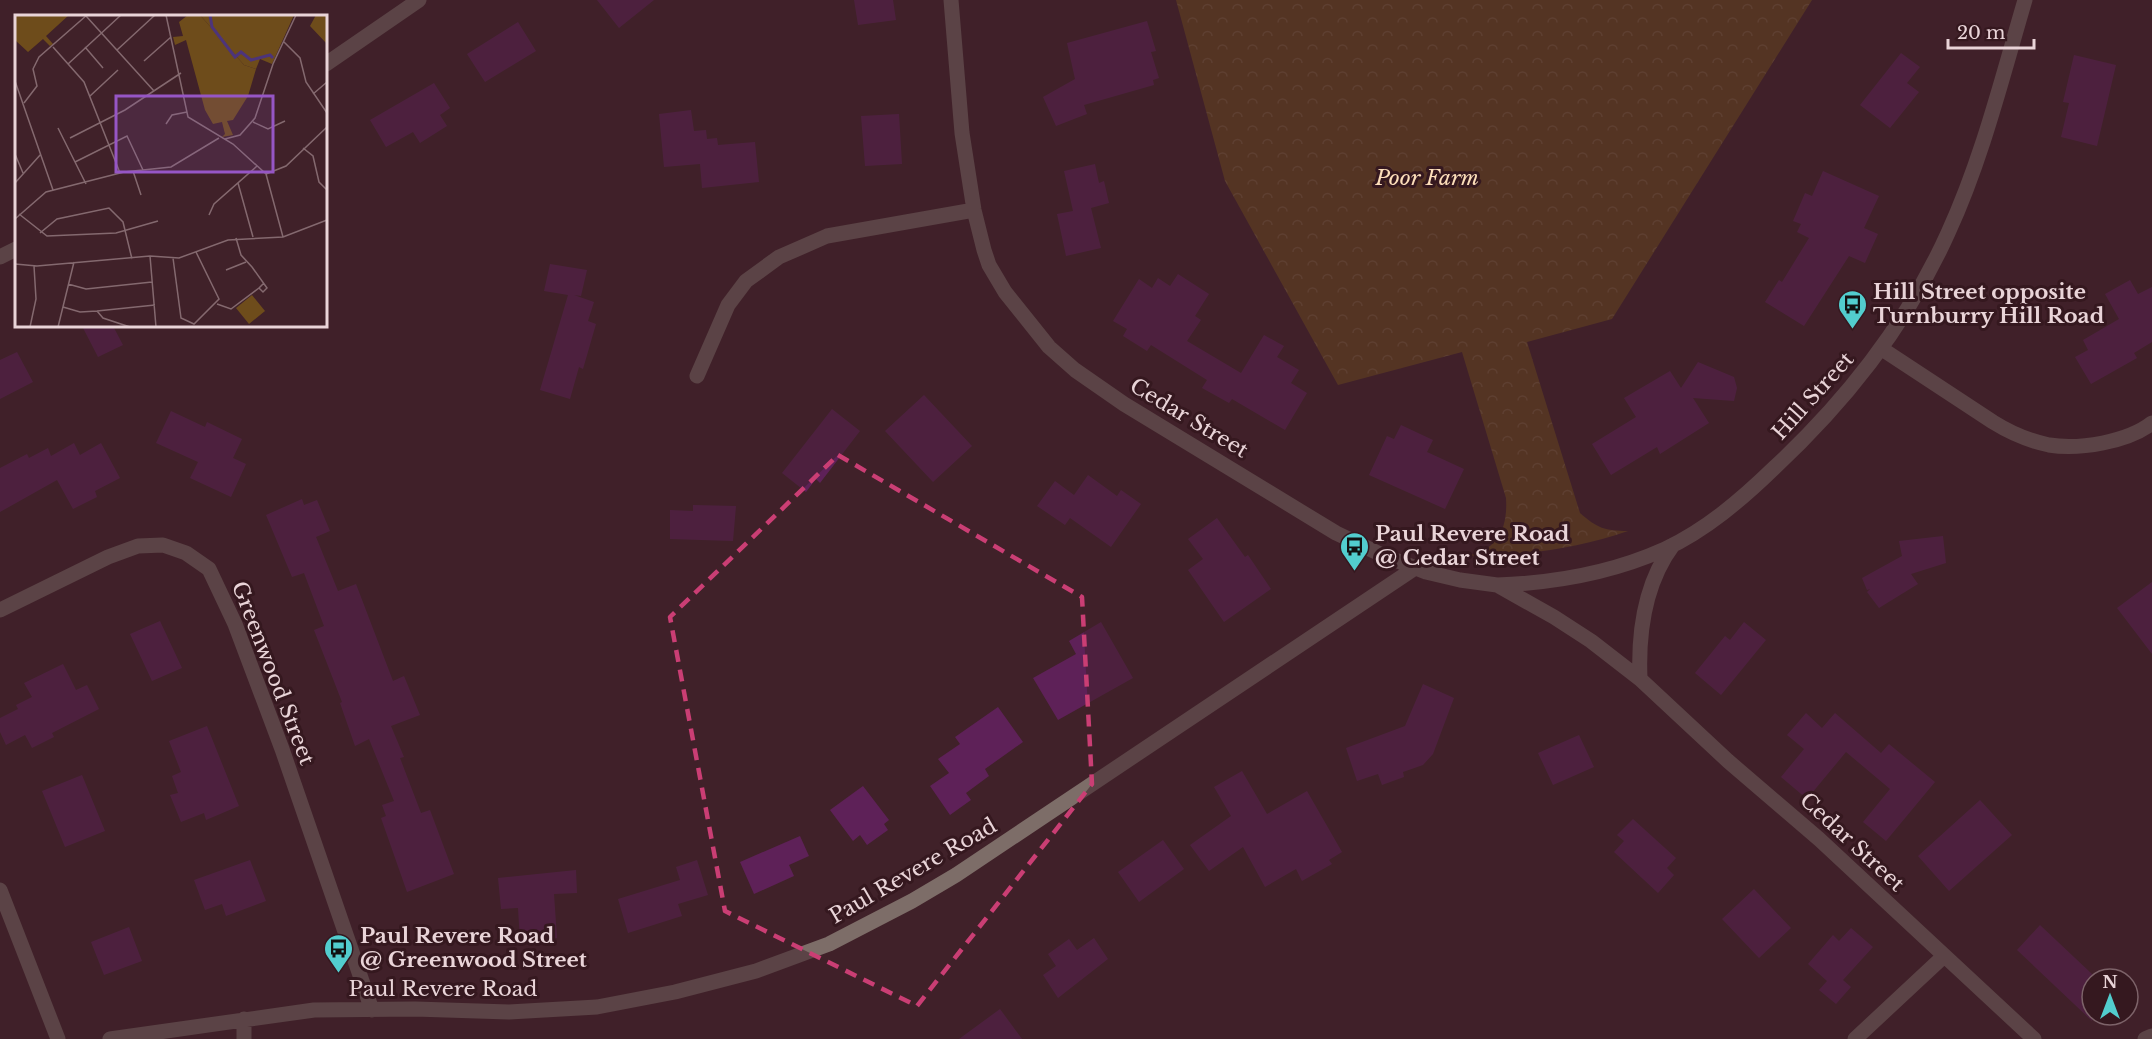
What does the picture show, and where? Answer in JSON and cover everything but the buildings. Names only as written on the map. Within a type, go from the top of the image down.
[{"type":"street","points":[[327,63],[420,0]]},
{"type":"street","name":"Cedar Street","points":[[951,0],[962,133],[974,210],[989,265],[1000,285],[1048,347],[1075,370],[1124,404],[1233,468],[1306,516],[1352,541],[1415,568],[1448,578],[1497,585],[1567,625],[1617,660],[1728,761],[1819,839],[2034,1039]]},
{"type":"street","name":"Hill Street","points":[[1497,585],[1545,582],[1606,569],[1673,545],[1720,514],[1762,480],[1825,419],[1882,349],[1923,282],[1962,202],[1989,123],[2025,0]]},
{"type":"street","points":[[697,376],[728,305],[746,281],[779,257],[827,236],[974,210]]},
{"type":"street","points":[[0,257],[15,250]]},
{"type":"street","points":[[1882,349],[1993,422],[2012,432],[2049,445],[2092,445],[2141,432],[2152,423]]},
{"type":"street","name":"Greenwood Street","points":[[0,610],[108,557],[138,546],[163,545],[186,553],[209,569],[236,624],[282,749],[372,1010]]},
{"type":"street","points":[[1640,679],[1640,643],[1647,600],[1659,566],[1673,545]]},
{"type":"street","name":"Paul Revere Road","points":[[110,1039],[314,1010],[509,1012],[597,1007],[675,992],[756,971],[829,944],[912,901],[982,859],[1415,568]]},
{"type":"street","points":[[0,890],[58,1039]]},
{"type":"street","points":[[1855,1039],[1944,956]]},
{"type":"street","points":[[244,1019],[244,1039]]},
{"type":"street","points":[[2145,1039],[2152,1036]]},
{"type":"highlighted area","points":[[838,455],[1082,597],[1092,784],[917,1006],[725,911],[670,617]]},
{"type":"green space","name":"Poor Farm","points":[[1176,0],[1812,0],[1612,319],[1527,342],[1580,513],[1602,528],[1628,531],[1568,547],[1507,555],[1465,556],[1486,549],[1499,536],[1505,519],[1506,498],[1462,352],[1338,385],[1225,181]]},
{"type":"place","name":"Hill Street opposite Turnburry Hill Road","points":[[1852,330]]},
{"type":"place","name":"Paul Revere Road @ Cedar Street","points":[[1354,572]]},
{"type":"place","name":"Paul Revere Road @ Greenwood Street","points":[[339,974]]}]
